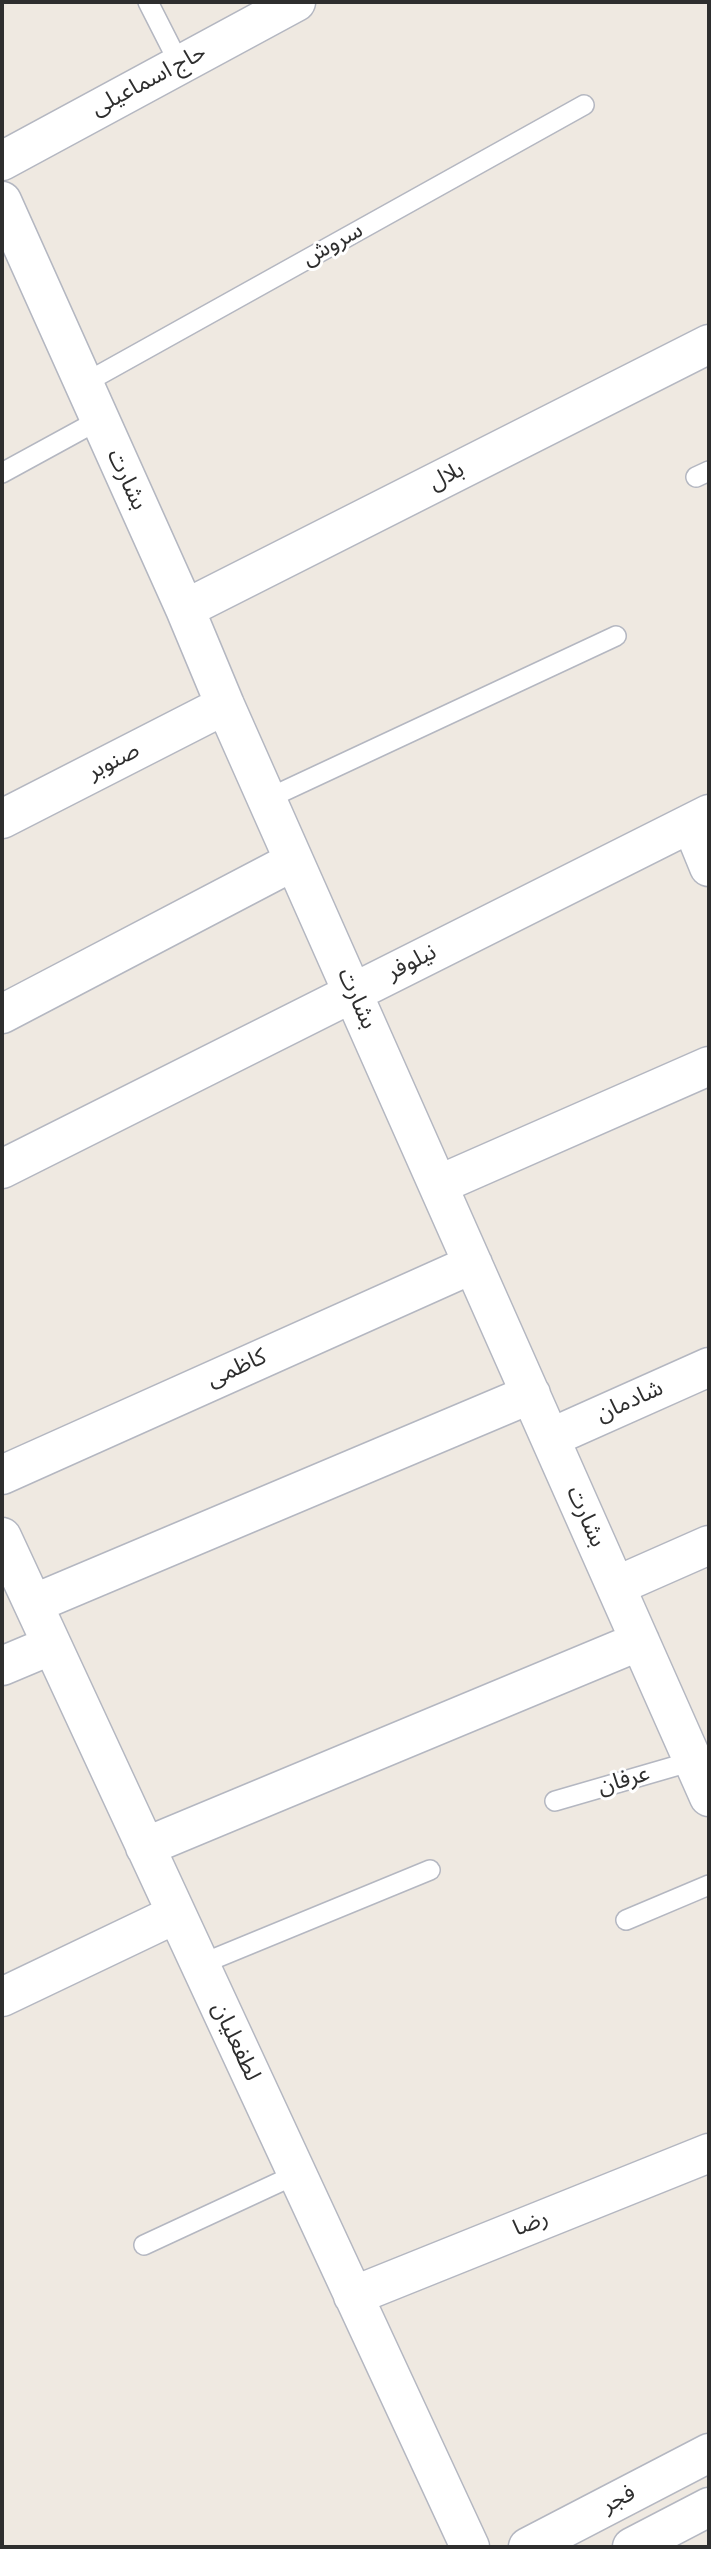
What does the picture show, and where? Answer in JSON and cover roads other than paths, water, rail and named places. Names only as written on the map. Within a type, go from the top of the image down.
[{"type":"street","name":"حاج اسماعیلی","points":[[2,161],[296,2]]},
{"type":"street","name":"بشارت","points":[[2,201],[709,1797]]},
{"type":"street","name":"بلال","points":[[185,609],[709,344]]},
{"type":"street","name":"صنوبر","points":[[2,819],[225,705]]},
{"type":"street","points":[[700,819],[709,866]]},
{"type":"street","name":"نیلوفر","points":[[2,1169],[700,819]]},
{"type":"street","points":[[2,1014],[294,861]]},
{"type":"street","points":[[438,1185],[709,1066]]},
{"type":"street","name":"کاظمی","points":[[2,1475],[473,1264]]},
{"type":"street","name":"شادمان","points":[[550,1438],[709,1367]]},
{"type":"street","points":[[33,1604],[531,1394]]},
{"type":"street","name":"لطفعلیان","points":[[2,1537],[470,2547]]},
{"type":"street","points":[[616,1587],[709,1545]]},
{"type":"street","points":[[145,1847],[640,1641]]},
{"type":"street","points":[[2,1666],[52,1645]]},
{"type":"street","points":[[2,1997],[176,1914]]},
{"type":"street","name":"رضا","points":[[353,2296],[709,2152]]},
{"type":"street","name":"فجر","points":[[528,2547],[709,2453]]},
{"type":"street","name":"فجر","points":[[632,2547],[709,2507]]},
{"type":"lane","points":[[148,2],[180,65]]},
{"type":"lane","name":"سروش","points":[[82,384],[584,106]]},
{"type":"lane","points":[[2,473],[99,420]]},
{"type":"lane","points":[[267,799],[616,636]]},
{"type":"lane","name":"عرفان","points":[[555,1801],[693,1761]]},
{"type":"lane","points":[[199,1965],[430,1870]]},
{"type":"lane","points":[[626,1920],[709,1885]]},
{"type":"lane","points":[[144,2245],[297,2175]]}]
